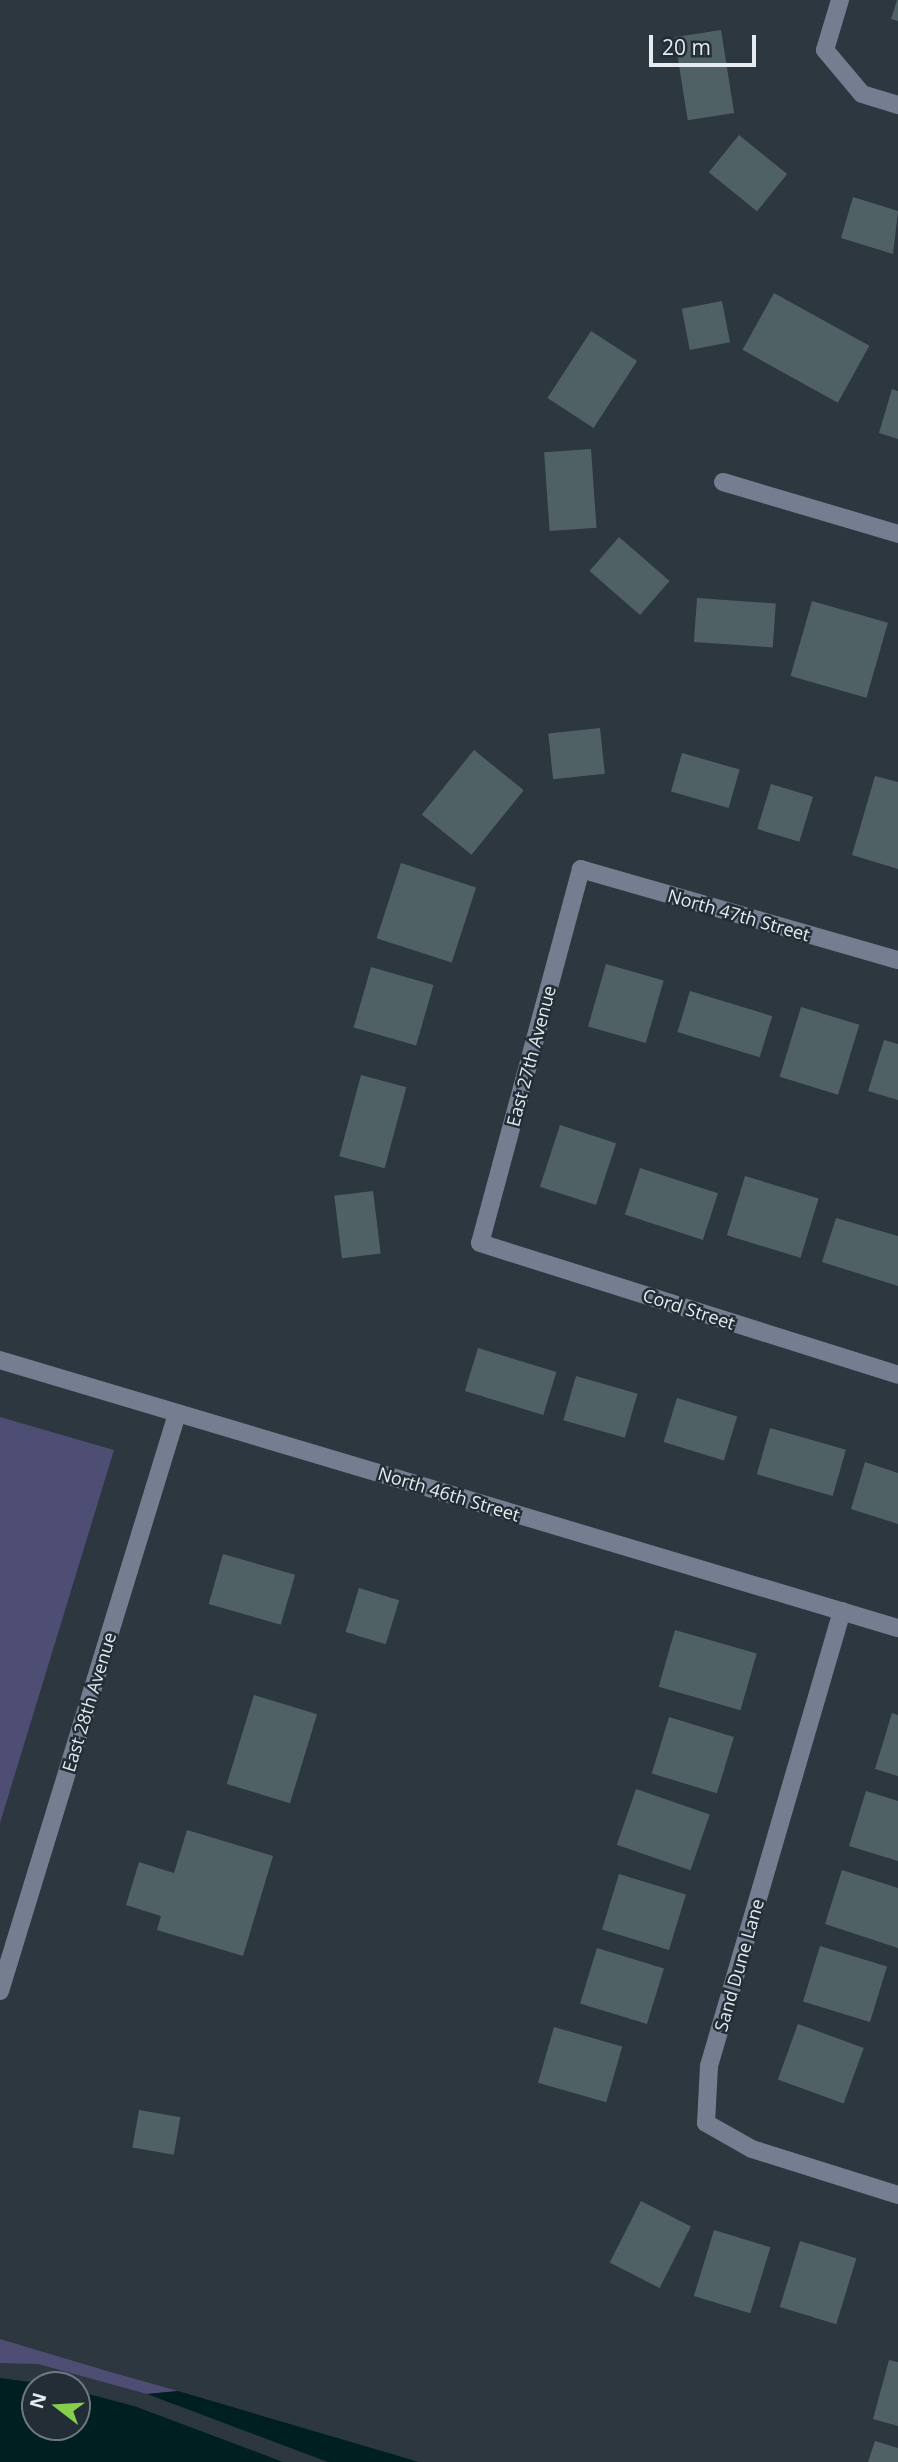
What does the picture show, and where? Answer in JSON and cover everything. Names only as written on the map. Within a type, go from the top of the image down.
[{"type":"street","points":[[840,0],[825,51],[862,94],[898,105]]},
{"type":"street","points":[[723,482],[898,534]]},
{"type":"street","name":"North 47th Street","points":[[580,869],[898,960]]},
{"type":"street","name":"East 27th Avenue","points":[[481,1243],[580,869]]},
{"type":"street","name":"Cord Street","points":[[481,1243],[898,1376]]},
{"type":"street","name":"North 46th Street","points":[[0,1360],[898,1628]]},
{"type":"street","name":"East 28th Avenue","points":[[0,1991],[177,1414]]},
{"type":"street","name":"Sand Dune Lane","points":[[842,1611],[709,2066],[706,2123],[752,2149],[898,2195]]},
{"type":"shaded area","points":[[0,1417],[114,1450],[0,1823]]},
{"type":"shaded area","points":[[0,2339],[178,2391],[147,2394],[91,2379],[91,2371],[63,2371],[38,2364],[0,2363]]},
{"type":"shaded area","points":[[0,2378],[21,2381],[21,2441],[91,2441],[91,2395],[134,2406],[283,2462],[0,2462]]},
{"type":"shaded area","points":[[178,2391],[419,2462],[328,2462],[147,2394]]},
{"type":"building","points":[[898,0],[898,21],[891,19]]},
{"type":"building","points":[[721,30],[734,113],[688,120],[675,37]]},
{"type":"building","points":[[739,135],[787,174],[757,211],[709,172]]},
{"type":"building","points":[[853,197],[898,211],[893,254],[841,238]]},
{"type":"building","points":[[774,293],[869,346],[838,403],[742,350]]},
{"type":"building","points":[[722,301],[730,342],[690,350],[682,309]]},
{"type":"building","points":[[591,331],[637,361],[594,428],[547,398]]},
{"type":"building","points":[[892,389],[898,391],[898,439],[879,433]]},
{"type":"building","points":[[591,449],[597,528],[550,531],[544,452]]},
{"type":"building","points":[[619,537],[670,581],[640,615],[589,571]]},
{"type":"building","points":[[697,598],[776,604],[773,647],[694,642]]},
{"type":"building","points":[[812,601],[888,623],[866,698],[791,676]]},
{"type":"building","points":[[600,728],[605,774],[553,779],[548,733]]},
{"type":"building","points":[[474,750],[524,790],[472,855],[422,815]]},
{"type":"building","points":[[682,753],[740,770],[729,808],[671,791]]},
{"type":"building","points":[[875,776],[898,782],[898,869],[852,855]]},
{"type":"building","points":[[771,784],[813,797],[799,842],[757,829]]},
{"type":"building","points":[[401,863],[476,887],[452,963],[377,938]]},
{"type":"building","points":[[606,964],[664,981],[646,1043],[588,1026]]},
{"type":"building","points":[[371,967],[433,985],[416,1045],[354,1028]]},
{"type":"building","points":[[690,991],[772,1016],[760,1057],[677,1032]]},
{"type":"building","points":[[801,1007],[859,1025],[838,1095],[780,1077]]},
{"type":"building","points":[[884,1040],[898,1044],[898,1100],[868,1091]]},
{"type":"building","points":[[361,1075],[406,1087],[385,1168],[339,1156]]},
{"type":"building","points":[[560,1125],[616,1143],[596,1205],[540,1187]]},
{"type":"building","points":[[640,1168],[718,1193],[703,1240],[625,1215]]},
{"type":"building","points":[[745,1176],[819,1199],[801,1258],[727,1235]]},
{"type":"building","points":[[373,1191],[381,1254],[342,1258],[334,1196]]},
{"type":"building","points":[[836,1218],[898,1236],[898,1286],[822,1262]]},
{"type":"building","points":[[478,1348],[556,1372],[543,1415],[465,1391]]},
{"type":"building","points":[[576,1376],[638,1394],[625,1438],[563,1420]]},
{"type":"building","points":[[677,1398],[737,1416],[724,1460],[664,1442]]},
{"type":"building","points":[[770,1428],[846,1450],[833,1496],[757,1474]]},
{"type":"building","points":[[865,1462],[898,1473],[898,1524],[851,1509]]},
{"type":"building","points":[[223,1554],[295,1575],[281,1625],[209,1604]]},
{"type":"building","points":[[359,1588],[399,1600],[386,1644],[346,1632]]},
{"type":"building","points":[[675,1630],[757,1653],[740,1710],[659,1687]]},
{"type":"building","points":[[254,1695],[317,1714],[290,1803],[227,1784]]},
{"type":"building","points":[[892,1713],[898,1715],[898,1776],[875,1769]]},
{"type":"building","points":[[669,1717],[734,1737],[717,1793],[652,1773]]},
{"type":"building","points":[[636,1789],[710,1814],[691,1870],[617,1845]]},
{"type":"building","points":[[866,1791],[898,1801],[898,1861],[849,1846]]},
{"type":"building","points":[[187,1830],[273,1856],[243,1956],[157,1930],[161,1916],[126,1905],[139,1862],[174,1873]]},
{"type":"building","points":[[842,1870],[898,1888],[898,1948],[825,1924]]},
{"type":"building","points":[[619,1874],[686,1894],[669,1950],[602,1929]]},
{"type":"building","points":[[820,1946],[887,1966],[870,2022],[803,2001]]},
{"type":"building","points":[[597,1948],[664,1968],[647,2024],[580,2003]]},
{"type":"building","points":[[798,2024],[864,2048],[844,2103],[778,2079]]},
{"type":"building","points":[[554,2027],[622,2047],[606,2102],[538,2083]]},
{"type":"building","points":[[139,2110],[180,2117],[174,2155],[132,2147]]},
{"type":"building","points":[[641,2201],[691,2226],[660,2288],[610,2262]]},
{"type":"building","points":[[714,2230],[770,2247],[750,2313],[694,2296]]},
{"type":"building","points":[[800,2241],[856,2258],[836,2324],[780,2307]]},
{"type":"building","points":[[889,2360],[898,2362],[898,2426],[873,2419]]},
{"type":"building","points":[[875,2441],[898,2448],[898,2462],[868,2462]]}]
